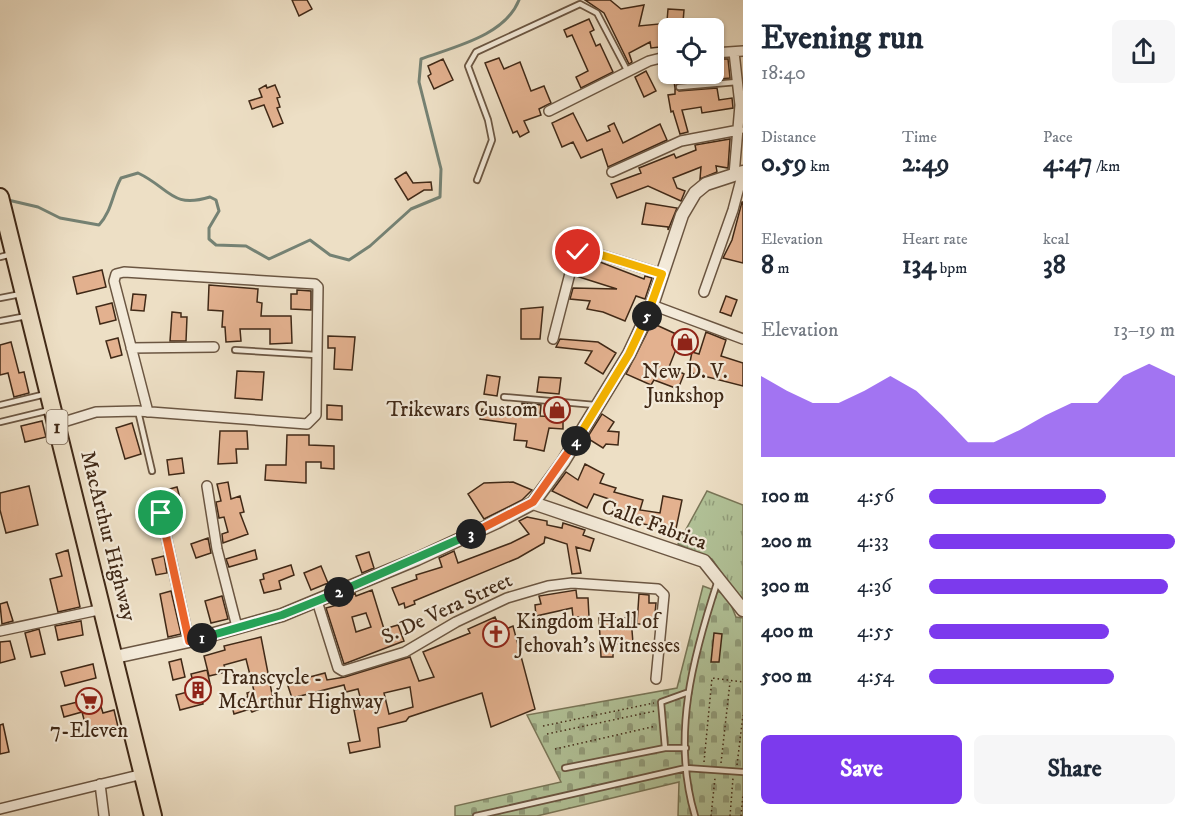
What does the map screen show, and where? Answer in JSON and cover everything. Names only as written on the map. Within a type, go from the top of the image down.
[{"type":"highway","name":"MacArthur Highway","points":[[1,204],[7,241],[30,316],[153,816]]},
{"type":"street","points":[[704,292],[733,210],[738,173],[739,51],[724,52]]},
{"type":"street","points":[[549,111],[649,61],[658,59]]},
{"type":"street","points":[[612,172],[681,141],[739,130]]},
{"type":"street","points":[[115,657],[189,641],[282,615],[487,527],[533,502],[563,462],[629,354],[652,305],[682,215],[695,193],[706,184],[738,173]]},
{"type":"street","points":[[553,339],[573,256],[578,252],[598,254],[662,274]]},
{"type":"street","points":[[53,409],[96,412],[143,411],[312,422],[316,415],[321,291],[315,284],[119,272],[114,281],[131,348],[143,411]]},
{"type":"street","points":[[652,305],[743,339]]},
{"type":"street","points":[[131,348],[157,345],[214,347]]},
{"type":"street","points":[[207,486],[217,549],[230,609],[237,627]]},
{"type":"street","name":"Calle Fabrica","points":[[533,502],[707,563],[743,610]]},
{"type":"street","points":[[161,513],[189,641]]},
{"type":"street","name":"S. De Vera Street","points":[[317,601],[338,668],[343,671],[405,652],[456,622],[507,598],[548,586],[572,583],[658,589],[664,594],[656,679]]},
{"type":"street","points":[[0,631],[103,609]]},
{"type":"street","points":[[0,809],[143,774]]},
{"type":"street","points":[[100,784],[104,816]]},
{"type":"lane","points":[[477,180],[492,140],[488,120],[468,66],[470,58],[476,52],[580,4],[597,13],[628,72]]},
{"type":"lane","points":[[679,87],[737,82]]},
{"type":"lane","points":[[0,298],[24,293]]},
{"type":"lane","points":[[0,321],[30,316]]},
{"type":"lane","points":[[235,350],[318,355]]},
{"type":"lane","points":[[504,397],[598,406]]},
{"type":"lane","points":[[0,405],[53,409]]},
{"type":"lane","points":[[0,422],[53,409]]},
{"type":"lane","points":[[143,411],[140,428],[152,471]]},
{"type":"lane","points":[[695,816],[686,768],[686,693],[699,634],[719,578]]},
{"type":"lane","points":[[665,748],[661,702],[686,693]]},
{"type":"lane","points":[[565,768],[665,748],[686,748]]},
{"type":"lane","points":[[476,816],[686,768],[743,772]]},
{"type":"path","points":[[703,768],[712,678],[743,682]]},
{"type":"path","points":[[711,816],[730,680]]},
{"type":"path","points":[[543,726],[661,702]]},
{"type":"path","points":[[547,734],[661,709]]},
{"type":"path","points":[[730,816],[743,715]]},
{"type":"path","points":[[555,749],[663,724]]},
{"type":"path","points":[[741,816],[743,794]]},
{"type":"green space","points":[[707,491],[743,505],[743,603],[712,559],[678,544]]},
{"type":"green space","points":[[703,586],[727,595],[736,617],[743,618],[743,816],[678,816],[679,782],[537,816],[455,816],[455,806],[561,782],[527,715],[677,688]]},
{"type":"building","points":[[292,0],[307,0],[312,9],[299,16]]},
{"type":"building","points":[[585,0],[610,0],[621,9],[644,5],[639,26],[658,24],[658,47],[651,48],[650,42],[629,53],[632,62],[629,64],[604,13]]},
{"type":"building","points":[[668,9],[684,10],[683,18],[667,18]]},
{"type":"building","points":[[589,19],[594,30],[590,32],[596,46],[600,44],[613,72],[581,88],[576,77],[588,71],[572,35],[567,37],[564,30]]},
{"type":"building","points":[[499,58],[504,69],[520,62],[531,91],[544,86],[551,103],[539,109],[541,115],[524,121],[529,132],[520,137],[517,131],[513,133],[485,63]]},
{"type":"building","points":[[443,59],[453,80],[434,89],[428,76],[431,74],[428,66]]},
{"type":"building","points":[[724,59],[728,59],[730,78],[724,79]]},
{"type":"building","points":[[646,71],[656,91],[644,97],[635,77]]},
{"type":"building","points":[[266,85],[267,88],[275,85],[280,97],[277,98],[280,107],[277,108],[283,123],[273,127],[264,105],[252,109],[249,101],[262,97],[259,89]]},
{"type":"building","points":[[675,88],[679,91],[717,88],[719,100],[732,98],[733,108],[702,113],[701,107],[682,110],[688,132],[680,134],[673,111],[671,112],[668,95],[675,94]]},
{"type":"building","points":[[573,113],[587,141],[610,131],[608,126],[614,123],[623,143],[660,124],[667,140],[608,167],[602,149],[581,158],[573,142],[562,147],[552,123]]},
{"type":"building","points":[[730,139],[728,168],[716,166],[717,172],[700,179],[701,167],[673,178],[677,188],[685,191],[681,201],[648,186],[617,198],[611,184],[641,173],[639,168],[674,154],[676,158],[696,150],[695,145]]},
{"type":"building","points":[[406,172],[413,183],[431,182],[432,190],[424,190],[408,200],[395,179]]},
{"type":"building","points":[[742,202],[743,263],[723,258],[732,240]]},
{"type":"building","points":[[646,203],[677,208],[668,230],[668,227],[642,224]]},
{"type":"building","points":[[580,261],[600,262],[644,279],[645,276],[652,278],[645,299],[636,296],[625,321],[603,312],[587,309],[590,301],[570,299],[573,288],[617,289],[576,276]]},
{"type":"building","points":[[102,270],[106,287],[77,294],[73,277]]},
{"type":"building","points":[[209,285],[258,289],[257,302],[262,303],[261,316],[291,316],[292,343],[270,344],[270,329],[240,329],[241,341],[226,342],[225,327],[222,327],[223,311],[208,310]]},
{"type":"building","points":[[297,290],[311,291],[311,310],[291,309],[291,294],[297,294]]},
{"type":"building","points":[[133,294],[146,295],[144,311],[131,310]]},
{"type":"building","points":[[726,296],[737,300],[731,316],[720,312]]},
{"type":"building","points":[[112,303],[116,320],[100,324],[96,307]]},
{"type":"building","points":[[543,307],[540,339],[521,339],[521,309]]},
{"type":"building","points":[[172,312],[181,313],[181,317],[187,317],[186,341],[170,341]]},
{"type":"building","points":[[652,323],[676,334],[672,345],[677,347],[669,367],[684,374],[678,389],[654,380],[651,385],[626,374]]},
{"type":"building","points":[[706,332],[726,340],[721,356],[743,363],[743,386],[688,372],[692,352],[699,354]]},
{"type":"building","points":[[328,336],[355,337],[352,370],[334,369],[335,348],[328,348]]},
{"type":"building","points":[[118,338],[122,355],[111,358],[106,341]]},
{"type":"building","points":[[560,339],[598,342],[616,353],[603,374],[585,363],[592,351],[556,347]]},
{"type":"building","points":[[11,342],[19,373],[24,372],[29,393],[14,397],[8,373],[0,375],[0,345]]},
{"type":"building","points":[[237,371],[264,372],[262,400],[235,398]]},
{"type":"building","points":[[487,375],[500,377],[497,396],[484,394]]},
{"type":"building","points":[[539,377],[561,378],[559,394],[537,392]]},
{"type":"building","points":[[522,403],[541,405],[540,416],[563,417],[563,429],[549,428],[544,451],[526,447],[527,441],[514,440],[516,424],[480,419],[482,409],[521,414]]},
{"type":"building","points":[[327,405],[342,406],[342,420],[327,419]]},
{"type":"building","points":[[602,414],[614,422],[608,431],[619,432],[618,445],[606,444],[603,448],[587,438]]},
{"type":"building","points":[[42,421],[46,437],[25,442],[21,426]]},
{"type":"building","points":[[132,423],[141,454],[125,459],[116,428]]},
{"type":"building","points":[[220,431],[247,431],[248,449],[236,449],[237,463],[218,464]]},
{"type":"building","points":[[287,435],[309,435],[309,445],[334,446],[334,469],[321,468],[321,462],[306,462],[306,483],[265,480],[266,465],[286,465]]},
{"type":"building","points":[[182,458],[184,473],[169,475],[167,460]]},
{"type":"building","points":[[585,464],[604,474],[600,483],[616,488],[614,492],[643,500],[640,510],[660,513],[663,496],[682,500],[676,529],[636,523],[611,516],[615,501],[594,494],[587,508],[552,491],[566,472],[578,480]]},
{"type":"building","points":[[228,482],[231,499],[240,496],[244,512],[240,513],[248,534],[223,543],[222,534],[228,532],[224,517],[219,518],[216,502],[221,501],[217,484]]},
{"type":"building","points":[[513,482],[532,490],[522,500],[484,519],[468,494],[484,483]]},
{"type":"building","points":[[29,486],[38,525],[6,533],[0,510],[0,493]]},
{"type":"building","points":[[177,487],[181,502],[159,507],[155,493]]},
{"type":"building","points":[[527,517],[547,521],[547,525],[562,528],[563,523],[585,530],[583,535],[594,539],[590,551],[576,547],[581,573],[572,574],[567,544],[545,537],[544,543],[518,558],[414,601],[415,604],[405,608],[404,603],[399,605],[392,588],[417,579],[416,575],[442,567],[439,558],[454,551],[458,563],[529,534],[519,521]]},
{"type":"building","points":[[208,538],[211,553],[196,558],[191,544]]},
{"type":"building","points":[[68,550],[80,607],[58,612],[50,579],[62,576],[56,554]]},
{"type":"building","points":[[255,550],[257,559],[229,567],[226,559]]},
{"type":"building","points":[[369,552],[374,568],[362,573],[356,556]]},
{"type":"building","points":[[164,556],[167,573],[156,575],[152,559]]},
{"type":"building","points":[[291,565],[294,575],[279,581],[281,589],[264,593],[260,580],[264,579],[263,574]]},
{"type":"building","points":[[321,566],[328,583],[311,590],[304,573]]},
{"type":"building","points":[[372,590],[384,629],[398,625],[404,641],[344,664],[326,608],[348,602],[346,597],[355,593],[356,596]],"holes":[[[366,613],[371,627],[356,632],[352,617]]]},
{"type":"building","points":[[576,590],[577,598],[588,598],[589,617],[573,617],[572,608],[536,616],[535,605],[541,604],[539,596]]},
{"type":"building","points":[[171,591],[181,634],[168,637],[160,594]]},
{"type":"building","points":[[639,594],[649,595],[649,603],[656,603],[654,624],[637,624]]},
{"type":"building","points":[[222,596],[228,619],[211,623],[205,601]]},
{"type":"building","points":[[7,602],[13,621],[2,624],[0,604]]},
{"type":"building","points":[[495,617],[501,631],[513,626],[535,709],[491,727],[482,693],[409,717],[406,721],[378,728],[380,747],[350,753],[348,743],[360,741],[354,710],[363,708],[358,689],[346,692],[344,685],[292,698],[287,683],[325,673],[327,680],[345,677],[410,657],[419,681],[434,677],[423,652],[470,633],[468,629]],"holes":[[[410,687],[413,707],[389,714],[384,693]]]},
{"type":"building","points":[[599,618],[631,618],[633,643],[613,644],[613,657],[601,657]]},
{"type":"building","points":[[81,621],[83,635],[58,640],[55,626]]},
{"type":"building","points":[[39,629],[45,654],[31,657],[25,633]]},
{"type":"building","points":[[714,633],[722,634],[719,662],[711,662]]},
{"type":"building","points":[[261,637],[274,704],[252,712],[250,709],[234,714],[231,702],[248,697],[247,693],[254,691],[246,659],[224,665],[226,672],[209,676],[204,656],[225,650],[224,646]]},
{"type":"building","points":[[10,641],[15,659],[0,663],[0,642]]},
{"type":"building","points":[[181,659],[185,677],[173,680],[169,662]]},
{"type":"building","points":[[93,664],[96,678],[65,686],[61,672]]},
{"type":"building","name":"Transcycle - McArthur Highway","points":[[207,670],[211,688],[200,691],[203,704],[180,710],[176,695],[195,690],[191,674]]},
{"type":"building","points":[[98,697],[103,713],[114,710],[119,731],[102,735],[100,728],[87,731],[82,712],[64,717],[61,706]]},
{"type":"building","points":[[3,724],[9,752],[0,754],[0,725]]},
{"type":"waterway","points":[[8,200],[38,207],[60,218],[99,225],[107,214],[121,178],[138,173],[179,199],[197,200],[210,197],[216,200],[219,211],[209,228],[209,239],[216,245],[246,246],[269,259],[310,240],[330,255],[349,260],[370,246],[411,209],[440,197],[441,169],[419,82],[421,59],[462,45],[490,31],[502,23],[519,0]]},
{"type":"place","name":"New D. V. Junkshop","points":[[685,342]]},
{"type":"place","name":"Trikewars Custom","points":[[557,410]]},
{"type":"place","name":"Kingdom Hall of Jehovah's Witnesses","points":[[496,634]]},
{"type":"place","name":"Transcycle - McArthur Highway","points":[[198,690]]},
{"type":"place","name":"7-Eleven","points":[[89,701]]},
{"type":"route","points":[[161,513],[189,641],[282,615],[317,601],[417,559],[497,522],[533,502],[563,462],[629,354],[652,305],[662,274],[598,254],[578,252]]}]
